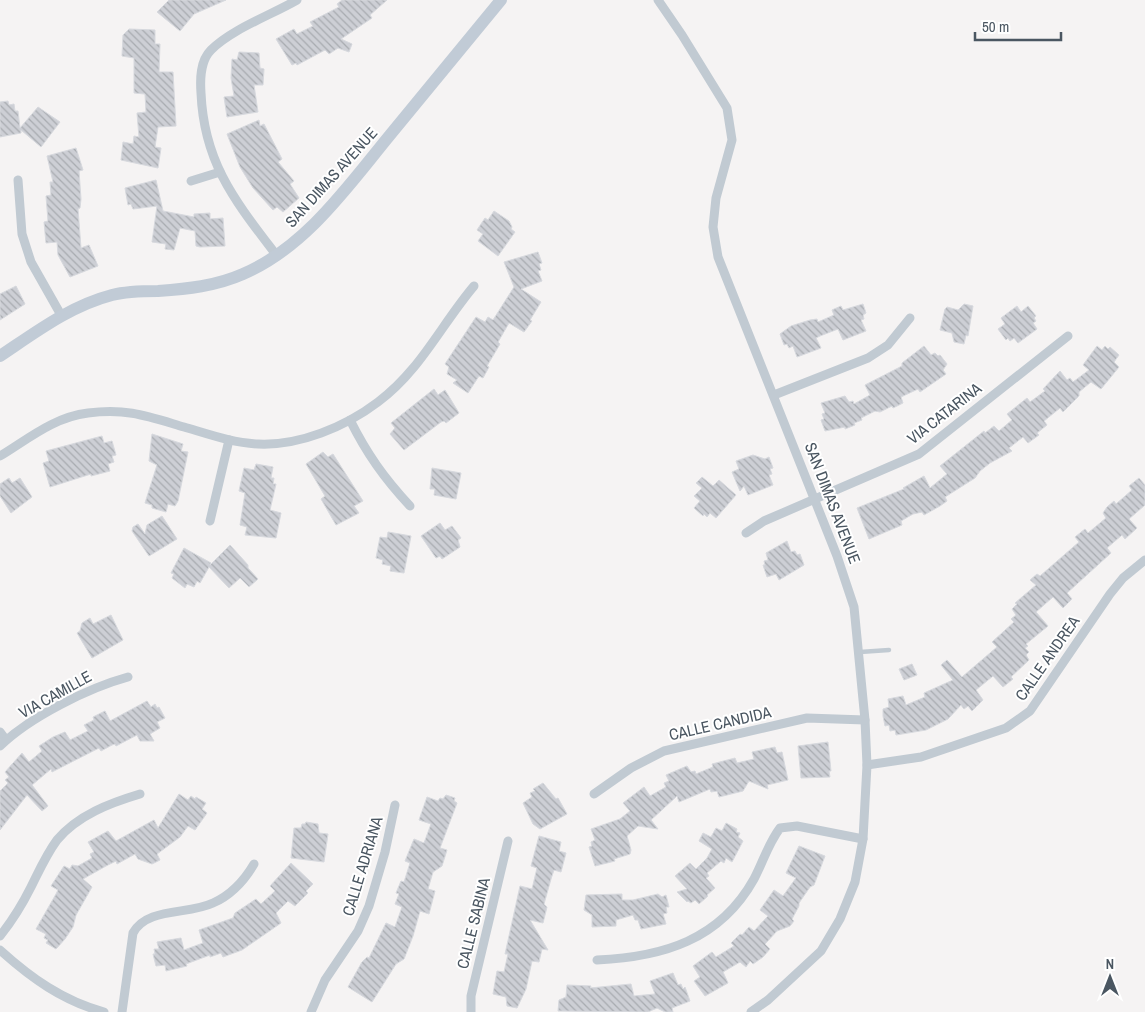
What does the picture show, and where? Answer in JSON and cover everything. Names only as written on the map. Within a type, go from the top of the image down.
[{"type":"street","points":[[277,256],[236,202],[207,144],[202,116],[200,80],[203,61],[210,50],[226,38],[297,0]]},
{"type":"street","name":"SAN DIMAS AVENUE","points":[[0,356],[61,315],[88,302],[114,294],[184,289],[215,283],[243,274],[277,256],[300,237],[341,194],[501,0]]},
{"type":"street","name":"SAN DIMAS AVENUE","points":[[658,0],[727,108],[732,140],[716,198],[713,227],[718,257],[837,556],[854,607],[860,652],[867,765],[863,839],[855,882],[840,919],[820,951],[768,1000],[751,1012]]},
{"type":"street","points":[[191,181],[220,172]]},
{"type":"street","points":[[18,180],[22,234],[31,262],[61,315]]},
{"type":"street","points":[[0,456],[34,433],[58,421],[85,413],[117,410],[147,414],[229,440],[258,444],[281,443],[328,431],[377,403],[406,378],[418,365],[458,305],[474,286]]},
{"type":"street","points":[[774,395],[868,358],[888,345],[910,318]]},
{"type":"street","name":"VIA CATARINA","points":[[746,533],[764,521],[919,454],[1068,336]]},
{"type":"street","points":[[350,420],[369,456],[386,481],[410,506]]},
{"type":"street","points":[[210,520],[229,440]]},
{"type":"street","name":"CALLE ANDREA","points":[[867,765],[922,757],[1006,728],[1030,711],[1110,594],[1123,578],[1145,560]]},
{"type":"street","name":"VIA CAMILLE","points":[[3,743],[46,714],[99,685],[128,677]]},
{"type":"street","name":"CALLE CANDIDA","points":[[594,794],[631,768],[664,751],[807,718],[865,720]]},
{"type":"street","points":[[0,732],[3,743]]},
{"type":"street","points":[[0,936],[14,917],[44,860],[58,839],[74,824],[99,808],[140,794]]},
{"type":"street","name":"CALLE ADRIANA","points":[[311,1012],[325,980],[358,931],[369,906],[388,843],[395,805]]},
{"type":"street","points":[[597,960],[632,959],[660,953],[687,943],[712,927],[734,906],[754,880],[772,839],[780,828],[797,826],[863,839]]},
{"type":"street","name":"CALLE SABINA","points":[[471,1012],[471,996],[508,841]]},
{"type":"street","points":[[122,1012],[133,933],[137,925],[146,918],[187,912],[213,903],[246,879],[254,864]]},
{"type":"street","points":[[0,950],[22,970],[51,991],[104,1012]]},
{"type":"lane","points":[[860,652],[889,650]]},
{"type":"building","points":[[169,0],[226,0],[194,14],[180,31],[157,12]]},
{"type":"building","points":[[342,0],[387,0],[370,15],[372,18],[341,39],[352,44],[349,52],[338,48],[329,54],[325,50],[297,65],[296,63],[292,65],[276,39],[294,29],[297,34],[313,26],[310,22],[339,7],[337,4]]},
{"type":"building","points":[[129,29],[155,30],[155,44],[160,44],[159,72],[173,72],[176,126],[158,127],[155,147],[161,148],[158,168],[121,160],[123,142],[133,144],[134,136],[139,137],[137,113],[146,112],[145,94],[134,93],[134,58],[122,56],[123,35]]},
{"type":"building","points":[[239,52],[259,53],[260,68],[264,69],[263,85],[254,85],[258,112],[227,117],[224,97],[234,96],[231,78],[232,59],[237,60]]},
{"type":"building","points":[[8,101],[9,105],[14,104],[15,111],[18,111],[20,128],[38,107],[60,122],[41,147],[21,130],[21,133],[0,137],[0,102]]},
{"type":"building","points":[[259,120],[260,126],[264,124],[282,159],[278,162],[294,181],[290,184],[299,198],[283,212],[277,207],[273,210],[253,188],[240,167],[227,134]]},
{"type":"building","points":[[76,148],[83,170],[79,171],[81,199],[80,208],[78,209],[81,248],[89,245],[98,266],[70,277],[58,255],[57,242],[46,243],[44,222],[48,221],[46,196],[51,195],[50,182],[53,182],[47,156]]},
{"type":"building","points":[[156,180],[163,211],[194,217],[194,214],[210,213],[210,219],[223,218],[225,246],[196,246],[195,231],[180,228],[174,250],[165,249],[166,244],[152,242],[157,206],[133,209],[131,204],[128,205],[125,188]]},
{"type":"building","points":[[494,211],[509,221],[511,229],[515,232],[498,256],[478,241],[483,234],[477,230],[485,218],[488,220]]},
{"type":"building","points":[[538,252],[542,263],[539,264],[541,270],[538,271],[542,281],[521,289],[541,302],[530,320],[532,321],[524,332],[509,323],[498,342],[500,344],[487,366],[489,367],[483,378],[479,376],[468,393],[453,383],[457,380],[447,374],[449,367],[445,364],[476,317],[485,322],[488,317],[493,320],[514,287],[504,262]]},
{"type":"building","points":[[16,286],[25,304],[0,320],[0,294]]},
{"type":"building","points":[[863,304],[866,313],[863,315],[864,319],[861,320],[866,331],[843,340],[838,329],[816,338],[821,348],[797,357],[793,346],[789,348],[787,344],[784,345],[780,334],[791,326],[810,320],[817,319],[818,322],[834,315],[832,310],[841,306],[843,310]]},
{"type":"building","points":[[964,304],[973,306],[968,336],[966,335],[964,344],[954,342],[952,333],[940,330],[945,309],[947,307],[958,310]]},
{"type":"building","points":[[1017,306],[1021,312],[1028,306],[1036,316],[1034,318],[1036,321],[1033,323],[1037,329],[1018,343],[1014,338],[1010,341],[1008,338],[1006,340],[998,329],[1005,324],[1001,318]]},
{"type":"building","points":[[924,346],[931,355],[935,353],[938,356],[940,355],[947,364],[943,370],[946,374],[920,392],[918,389],[901,397],[903,403],[893,408],[892,406],[880,412],[875,411],[861,418],[862,420],[854,423],[855,425],[845,429],[845,427],[825,431],[821,420],[824,419],[822,414],[825,413],[821,403],[845,396],[849,402],[853,401],[854,404],[870,395],[865,385],[902,366],[902,363]]},
{"type":"building","points":[[1097,346],[1102,350],[1105,346],[1108,349],[1110,347],[1119,355],[1114,362],[1119,367],[1101,389],[1091,382],[1079,392],[1079,396],[1063,412],[1060,408],[1044,421],[1047,425],[1037,433],[1039,435],[1028,443],[1023,437],[1009,448],[1012,451],[990,463],[975,478],[945,497],[947,501],[940,506],[924,515],[922,512],[913,514],[901,521],[902,525],[869,539],[857,508],[904,489],[924,476],[930,488],[947,474],[940,466],[984,431],[985,433],[994,426],[999,431],[1012,420],[1007,414],[1027,398],[1030,402],[1045,391],[1043,389],[1060,371],[1067,380],[1070,378],[1073,382],[1089,370],[1083,365]]},
{"type":"building","points":[[434,389],[438,395],[445,390],[459,413],[446,423],[444,421],[441,422],[404,450],[390,434],[395,428],[391,423]]},
{"type":"building","points":[[152,434],[183,444],[181,451],[188,452],[178,501],[175,506],[168,504],[166,512],[152,508],[152,505],[145,503],[157,465],[149,461]]},
{"type":"building","points":[[102,436],[104,443],[112,441],[116,455],[112,456],[114,462],[108,464],[110,471],[91,476],[91,474],[50,487],[43,463],[49,461],[46,451]]},
{"type":"building","points":[[323,452],[328,457],[333,454],[363,501],[354,506],[359,513],[336,525],[321,499],[325,496],[306,464]]},
{"type":"building","points":[[753,455],[765,459],[769,457],[773,468],[770,469],[772,474],[769,475],[773,485],[748,495],[744,486],[740,491],[732,472],[739,469],[736,461]]},
{"type":"building","points":[[256,464],[273,467],[271,478],[274,478],[273,484],[276,484],[270,510],[281,513],[276,538],[245,535],[247,527],[240,525],[245,493],[239,491],[244,468],[254,470]]},
{"type":"building","points":[[432,468],[461,473],[456,499],[434,495],[435,489],[430,489]]},
{"type":"building","points":[[702,477],[713,486],[719,480],[736,495],[716,518],[710,513],[707,517],[704,514],[703,516],[694,508],[700,501],[694,496],[702,488],[696,483]]},
{"type":"building","points":[[9,478],[12,483],[20,478],[32,497],[11,513],[0,496],[0,484]]},
{"type":"building","points":[[1139,478],[1145,485],[1145,505],[1129,519],[1137,528],[1125,539],[1122,535],[1107,548],[1111,553],[1067,593],[1072,599],[1063,608],[1053,597],[1036,612],[1048,626],[1026,644],[1028,646],[1025,648],[1029,652],[1026,655],[1029,660],[1011,677],[1013,679],[1003,687],[993,676],[976,690],[983,700],[972,711],[968,706],[964,709],[961,705],[948,719],[926,730],[896,735],[895,730],[890,731],[889,725],[885,726],[883,709],[889,707],[888,699],[903,696],[906,705],[925,697],[924,693],[953,680],[941,665],[947,660],[962,677],[997,647],[992,642],[1014,622],[1011,619],[1016,615],[1012,609],[1017,604],[1015,603],[1036,585],[1030,580],[1037,574],[1040,576],[1079,542],[1075,537],[1085,529],[1088,533],[1106,518],[1103,513],[1107,507],[1114,501],[1116,504],[1132,490],[1129,486]]},
{"type":"building","points":[[162,516],[177,539],[149,556],[132,531],[133,527],[138,524],[145,534],[147,525]]},
{"type":"building","points":[[440,523],[445,530],[452,526],[461,538],[458,540],[460,547],[442,559],[440,556],[436,558],[421,536]]},
{"type":"building","points":[[388,532],[411,536],[404,573],[390,571],[391,566],[382,564],[383,560],[376,558],[380,537],[387,538]]},
{"type":"building","points":[[787,541],[791,552],[795,551],[797,555],[800,554],[804,565],[779,580],[776,574],[767,577],[763,565],[765,565],[764,561],[768,560],[766,553]]},
{"type":"building","points":[[230,545],[258,579],[249,587],[240,578],[229,588],[209,567],[200,583],[197,581],[194,587],[187,584],[185,588],[172,578],[174,574],[171,573],[184,548],[211,563],[210,565]]},
{"type":"building","points":[[111,615],[123,640],[92,658],[77,633],[80,631],[82,623],[90,618],[93,624]]},
{"type":"building","points":[[912,664],[917,675],[904,680],[899,669]]},
{"type":"building","points":[[147,701],[151,707],[155,704],[157,708],[159,707],[165,718],[157,722],[160,728],[150,734],[154,741],[140,741],[137,735],[116,746],[115,744],[112,745],[101,751],[99,748],[52,772],[51,769],[32,785],[48,806],[42,811],[27,795],[0,830],[0,791],[8,783],[5,780],[9,777],[5,772],[22,753],[29,762],[42,751],[39,746],[53,737],[65,732],[70,740],[88,731],[84,725],[94,720],[93,717],[105,711],[110,721]]},
{"type":"building","points":[[828,742],[830,777],[801,778],[798,746]]},
{"type":"building","points":[[775,747],[777,753],[782,752],[788,780],[767,785],[768,789],[749,781],[743,791],[719,797],[717,791],[711,792],[710,789],[679,802],[677,796],[651,820],[658,829],[638,826],[627,836],[631,850],[630,854],[614,859],[615,861],[595,866],[589,847],[592,846],[591,842],[595,840],[591,829],[620,819],[630,811],[623,803],[644,787],[650,796],[666,787],[664,783],[669,781],[666,775],[687,766],[691,772],[695,771],[696,774],[713,767],[712,764],[735,758],[737,763],[754,759],[752,752]]},
{"type":"building","points":[[543,783],[556,799],[558,798],[567,814],[540,829],[533,824],[523,803],[532,797],[530,793],[535,791],[533,789]]},
{"type":"building","points":[[179,794],[188,800],[191,796],[206,803],[202,809],[207,813],[195,830],[188,826],[180,837],[157,854],[160,860],[152,864],[138,859],[135,854],[117,864],[116,861],[83,879],[92,887],[76,915],[73,927],[56,949],[46,943],[48,940],[44,938],[46,934],[36,929],[58,890],[51,886],[64,866],[70,869],[72,865],[78,866],[92,858],[90,854],[94,852],[88,842],[108,831],[116,841],[154,820],[158,828]]},
{"type":"building","points":[[446,795],[455,798],[454,801],[457,803],[440,848],[447,850],[442,866],[433,872],[428,889],[435,891],[429,914],[420,911],[404,959],[396,964],[372,1002],[348,987],[362,962],[367,957],[369,958],[386,923],[395,927],[402,907],[395,904],[399,894],[396,893],[401,881],[404,882],[410,863],[405,861],[414,839],[424,843],[431,824],[419,820],[427,797],[438,801]]},
{"type":"building","points":[[306,822],[318,824],[319,833],[328,834],[324,862],[291,858],[294,828],[301,828],[302,824]]},
{"type":"building","points":[[726,823],[737,829],[736,832],[740,833],[738,837],[743,841],[732,862],[726,858],[724,863],[721,861],[707,873],[709,876],[706,878],[715,888],[708,896],[699,904],[695,900],[691,903],[687,902],[677,892],[687,889],[675,876],[690,863],[696,869],[707,858],[712,849],[699,841],[703,833],[711,837],[716,828],[722,831]]},
{"type":"building","points":[[539,836],[561,842],[559,851],[566,853],[561,872],[554,870],[551,879],[544,904],[547,907],[543,923],[530,920],[548,950],[542,949],[539,962],[532,961],[526,989],[517,1008],[507,1006],[506,997],[493,994],[497,971],[504,972],[508,954],[505,954],[520,886],[532,889],[537,868],[531,866]]},
{"type":"building","points":[[799,846],[825,856],[814,885],[810,887],[799,903],[792,919],[794,921],[790,926],[777,931],[765,944],[770,949],[763,957],[753,964],[750,961],[746,967],[740,962],[723,972],[728,983],[705,996],[694,981],[700,977],[693,966],[712,952],[716,957],[734,946],[731,943],[740,934],[742,935],[749,927],[754,931],[768,916],[760,910],[774,890],[783,896],[796,878],[786,873]]},
{"type":"building","points":[[291,863],[313,884],[306,891],[308,893],[295,906],[288,901],[276,913],[281,923],[242,950],[223,957],[221,953],[210,957],[210,955],[186,964],[187,966],[166,971],[165,965],[156,966],[153,954],[155,954],[154,949],[159,949],[157,942],[181,938],[184,950],[203,943],[199,930],[233,918],[235,913],[256,899],[261,904],[275,891],[270,886]]},
{"type":"building","points":[[622,894],[622,900],[633,900],[658,894],[662,897],[666,895],[669,907],[666,907],[667,913],[663,914],[666,924],[641,929],[638,920],[635,920],[633,915],[616,920],[616,926],[592,927],[592,915],[584,910],[586,895]]},
{"type":"building","points":[[673,973],[678,985],[681,984],[683,989],[685,987],[690,1001],[672,1008],[673,1012],[665,1012],[657,1008],[648,1012],[558,1011],[559,1000],[566,997],[567,985],[591,986],[590,988],[631,984],[634,996],[655,994],[650,981]]}]
